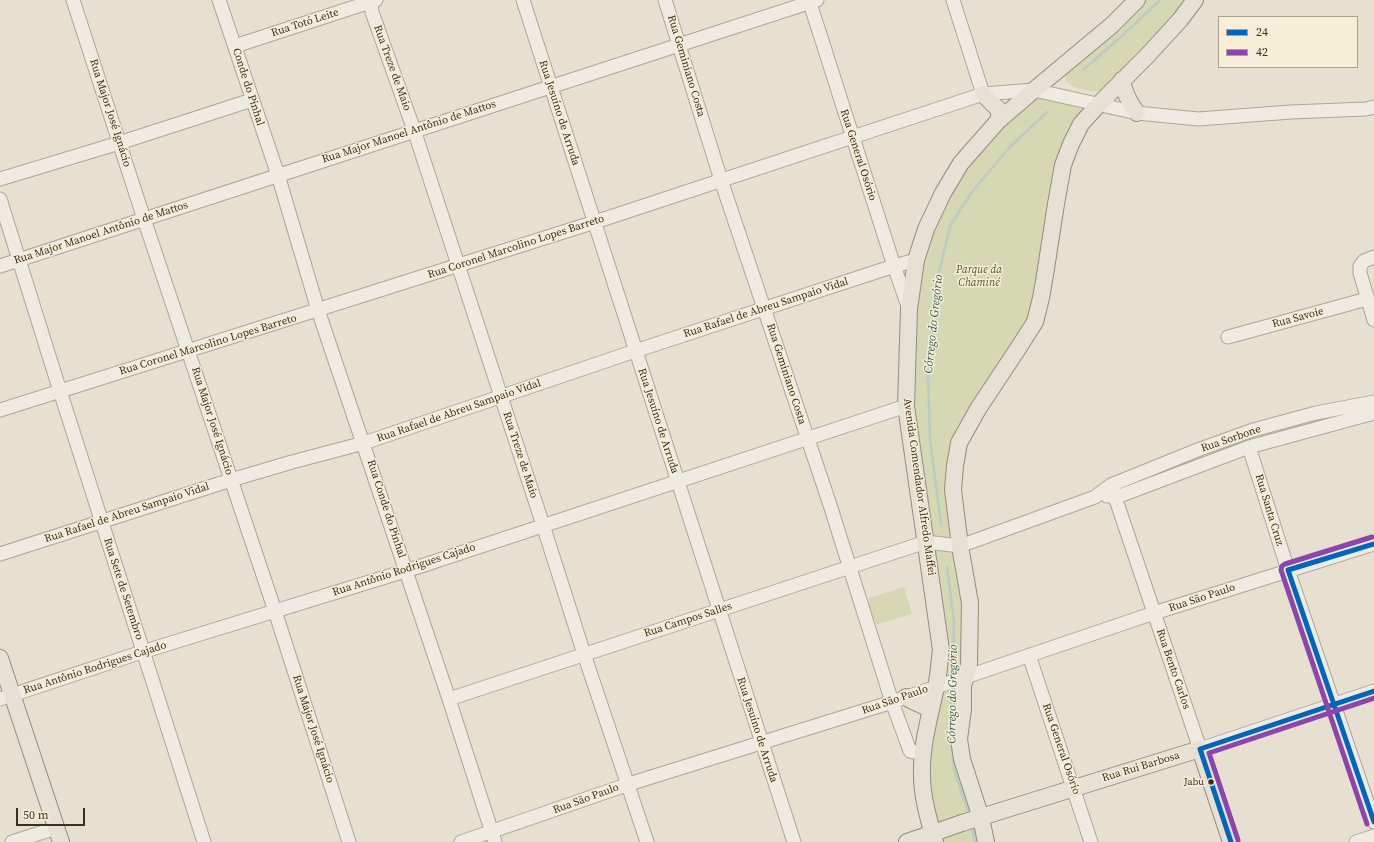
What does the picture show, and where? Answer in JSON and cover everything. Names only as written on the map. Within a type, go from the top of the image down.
[{"type":"main road","name":"Avenida Comendador Alfredo Maffei","points":[[934,838],[924,798],[922,776],[923,749],[930,712],[940,685],[941,650],[906,406],[909,309],[916,260],[926,229],[943,193],[961,163],[998,121],[1112,25],[1137,0]]},
{"type":"main road","points":[[986,842],[962,759],[959,739],[963,709],[963,686],[969,665],[970,603],[960,546],[953,490],[959,443],[978,409],[1035,322],[1041,298],[1063,165],[1070,144],[1081,124],[1122,80],[1146,57],[1180,20],[1195,0]]},
{"type":"main road","points":[[1122,80],[1124,91],[1137,113]]},
{"type":"main road","points":[[983,94],[1000,111],[998,121]]},
{"type":"main road","points":[[0,658],[6,697],[59,835]]},
{"type":"main road","points":[[899,699],[920,704],[930,712]]},
{"type":"main road","name":"Rua Rui Barbosa","points":[[907,842],[934,838],[962,823],[1200,749]]},
{"type":"main road","name":"Rua Bento Carlos","points":[[1200,749],[1231,842]]},
{"type":"street","name":"Rua Major José Ignácio","points":[[73,0],[144,219],[275,611],[349,842]]},
{"type":"street","name":"Conde do Pinhal","points":[[219,0],[278,175]]},
{"type":"street","name":"Rua Totó Leite","points":[[235,46],[373,0]]},
{"type":"street","name":"Rua Treze de Maio","points":[[373,0],[372,12],[414,130],[544,525],[584,654],[647,842]]},
{"type":"street","name":"Rua Jesuíno de Arruda","points":[[523,0],[794,842]]},
{"type":"street","name":"Rua Geminiano Costa","points":[[665,0],[721,180],[849,567],[899,699],[910,751],[920,752],[923,749]]},
{"type":"street","points":[[953,0],[983,94]]},
{"type":"street","name":"Rua Major Manoel Antônio de Mattos","points":[[0,266],[812,1]]},
{"type":"street","name":"Rua General Osório","points":[[812,1],[852,137],[909,309]]},
{"type":"street","name":"Rua Coronel Marcolino Lopes Barreto","points":[[0,410],[595,222],[983,94],[1034,90],[1137,113],[1198,119],[1291,112],[1366,109],[1374,107]]},
{"type":"street","points":[[0,179],[119,143],[252,100]]},
{"type":"street","name":"Rua Conde do Pinhal","points":[[278,175],[318,310],[364,443],[494,837]]},
{"type":"street","name":"Rua Sete de Setembro","points":[[0,199],[142,652],[204,842]]},
{"type":"street","points":[[1369,259],[1360,266],[1367,299],[1374,320]]},
{"type":"street","name":"Rua Rafael de Abreu Sampaio Vidal","points":[[0,554],[231,480],[364,443],[635,351],[916,260]]},
{"type":"street","name":"Rua Savoie","points":[[1228,337],[1367,299]]},
{"type":"street","name":"Rua Sorbone","points":[[926,542],[960,546],[1113,491],[1200,449],[1253,430],[1316,413],[1374,402]]},
{"type":"street","name":"Rua Antônio Rodrigues Cajado","points":[[6,697],[142,652],[406,570],[906,406]]},
{"type":"street","points":[[1316,413],[1321,428]]},
{"type":"street","name":"Rua Sorbone","points":[[1113,491],[1122,495],[1249,447],[1374,413]]},
{"type":"street","name":"Rua Santa Cruz","points":[[1249,447],[1288,570],[1374,822]]},
{"type":"street","name":"Rua Bento Carlos","points":[[1113,491],[1200,749]]},
{"type":"street","name":"Rua Campos Salles","points":[[449,699],[926,542]]},
{"type":"street","name":"Rua São Paulo","points":[[461,842],[494,837],[628,784],[899,699],[1154,613],[1374,544]]},
{"type":"street","name":"Rua General Osório","points":[[1029,655],[1091,842]]},
{"type":"street","name":"Rua Rui Barbosa","points":[[1200,749],[1374,691]]},
{"type":"street","points":[[12,842],[59,835]]},
{"type":"street","points":[[1356,842],[1374,836]]},
{"type":"green space","points":[[1145,0],[1187,0],[1105,88],[1099,91],[1090,91],[1079,88],[1067,82],[1065,77],[1067,67],[1129,17]]},
{"type":"green space","name":"Parque da Chaminé","points":[[1034,90],[1099,104],[1071,144],[1041,298],[955,466],[970,603],[959,739],[986,842],[935,842],[922,776],[941,650],[906,406],[909,309],[943,193]]},
{"type":"green space","points":[[904,587],[912,614],[877,624],[871,611],[869,598]]},
{"type":"waterway","name":"Córrego do Gregório","points":[[1083,70],[1160,0]]},
{"type":"waterway","name":"Córrego do Gregório","points":[[941,524],[930,440],[928,373],[936,286],[950,226],[972,192],[1008,149],[1047,112]]},
{"type":"waterway","name":"Córrego do Gregório","points":[[947,567],[954,622],[953,676]]},
{"type":"waterway","name":"Córrego do Gregório","points":[[952,685],[950,722],[952,738]]},
{"type":"waterway","name":"Córrego do Gregório","points":[[952,747],[954,770],[970,816]]},
{"type":"waterway","name":"Córrego do Gregório","points":[[972,826],[975,842]]},
{"type":"transit line","name":"42","points":[[1367,824],[1281,570],[1282,566],[1285,564],[1372,537]]},
{"type":"transit line","name":"24","points":[[1374,544],[1288,570],[1374,822]]},
{"type":"transit line","name":"24","points":[[1231,842],[1200,749],[1374,691]]},
{"type":"transit line","name":"42","points":[[1238,840],[1209,753],[1374,698]]},
{"type":"place","name":"Jabu","points":[[1211,782]]}]
